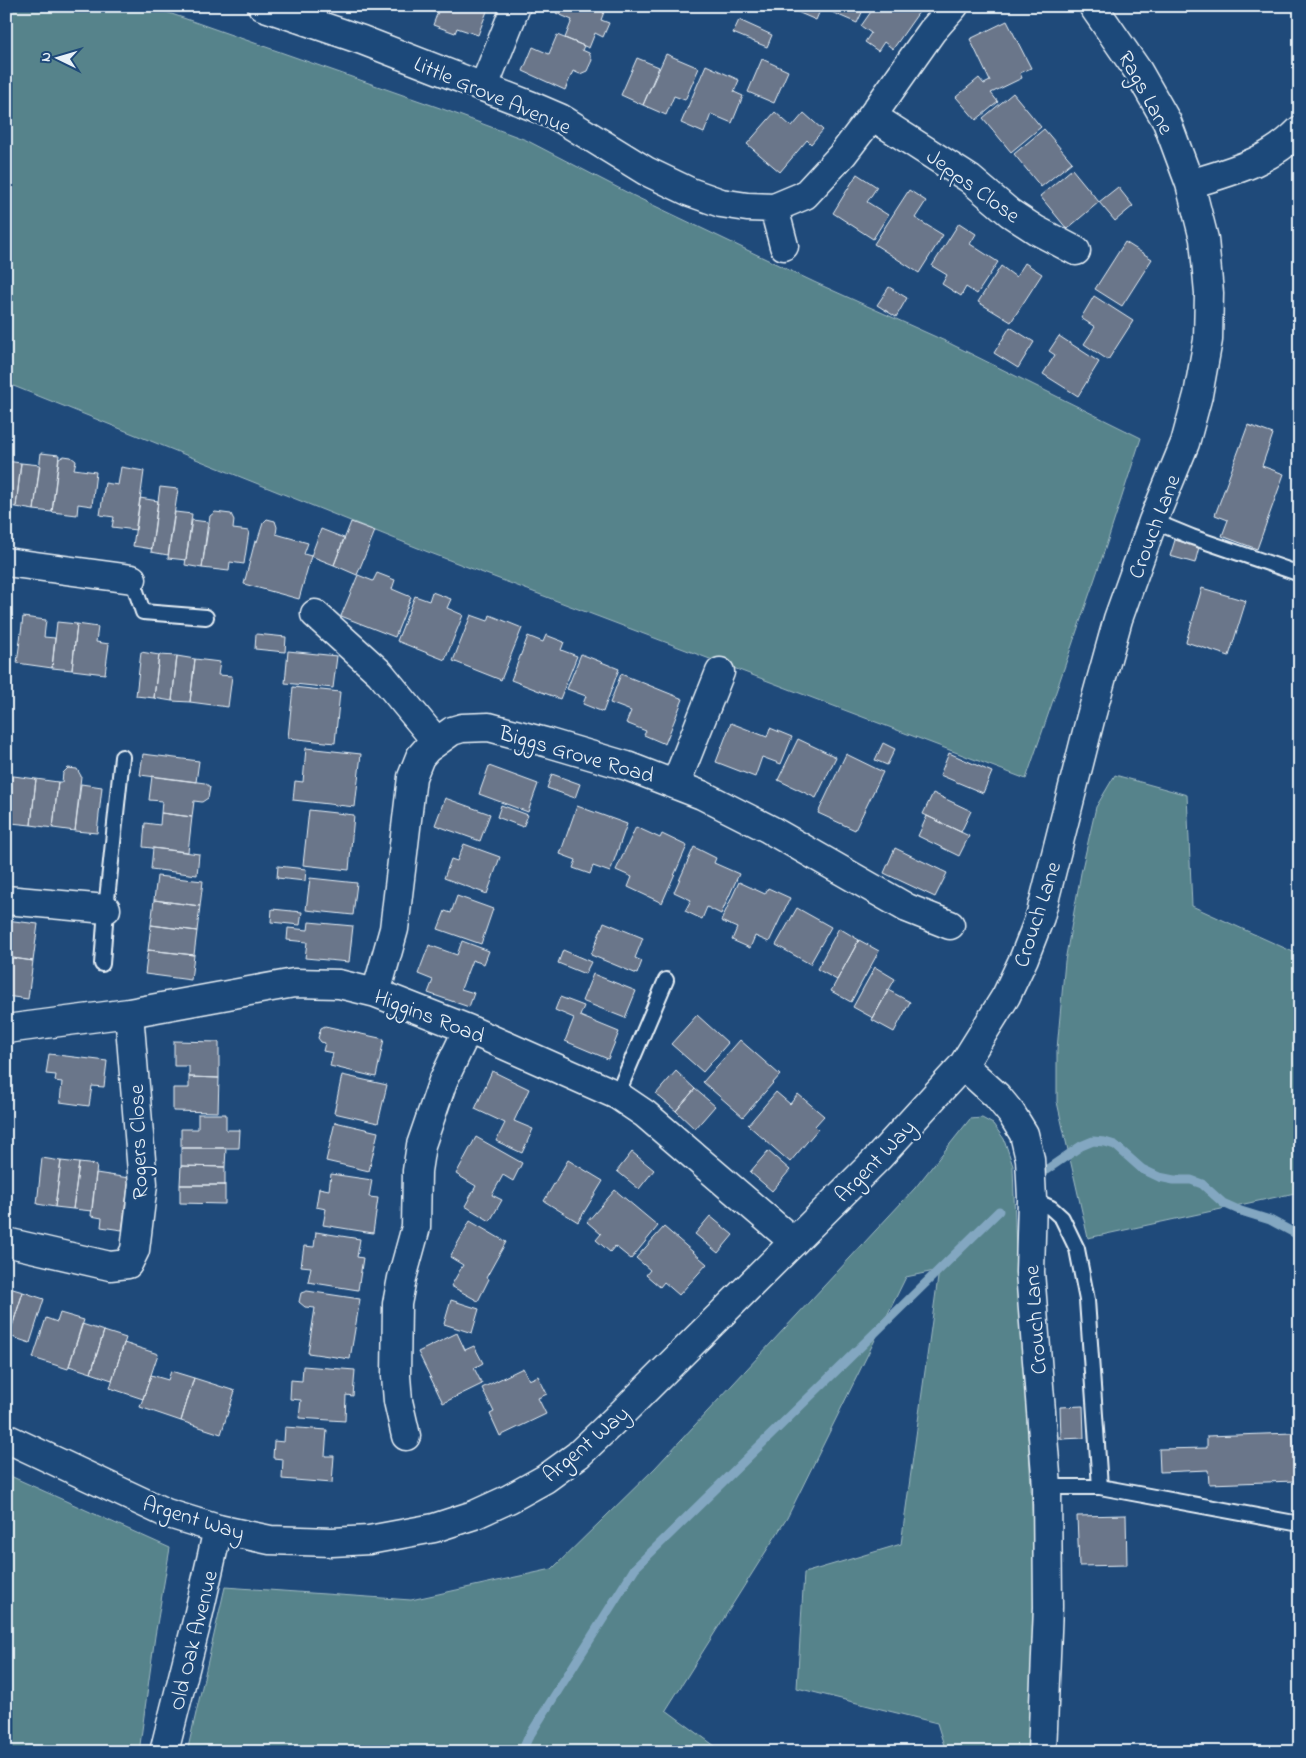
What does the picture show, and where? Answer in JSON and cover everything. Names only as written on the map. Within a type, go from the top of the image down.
[{"type":"street","name":"Little Grove Avenue","points":[[262,6],[362,40],[484,86],[560,118],[646,170],[690,192],[721,203],[746,207],[774,208],[805,195],[843,154],[932,31],[954,6]]},
{"type":"street","points":[[484,86],[516,6]]},
{"type":"street","name":"Rags Lane","points":[[1093,6],[1138,71],[1167,122],[1190,184]]},
{"type":"street","name":"Jepps Close","points":[[872,116],[970,179],[1010,213],[1076,252]]},
{"type":"street","points":[[1190,184],[1237,170],[1264,158],[1290,140],[1300,130]]},
{"type":"street","name":"Crouch Lane","points":[[1042,1752],[1048,1607],[1047,1487],[1030,1272],[1032,1199],[1030,1159],[1024,1134],[1011,1113],[1002,1102],[962,1065],[1006,996],[1024,958],[1040,917],[1090,720],[1116,627],[1152,521],[1185,443],[1198,395],[1208,340],[1209,293],[1204,239],[1190,184]]},
{"type":"street","points":[[774,208],[784,246]]},
{"type":"street","points":[[6,562],[132,579]]},
{"type":"street","points":[[315,614],[380,673],[436,741]]},
{"type":"street","points":[[676,783],[720,672]]},
{"type":"street","name":"Biggs Grove Road","points":[[376,993],[394,929],[412,777],[420,757],[436,741],[452,731],[462,728],[489,727],[628,766],[676,783],[769,829],[907,908],[950,925]]},
{"type":"street","points":[[6,900],[106,909]]},
{"type":"street","name":"Higgins Road","points":[[6,1029],[129,1013],[294,983],[339,984],[376,993],[468,1029],[617,1095],[645,1114],[794,1242]]},
{"type":"street","name":"Rogers Close","points":[[6,1242],[110,1266],[128,1264],[136,1250],[143,1184],[129,1013]]},
{"type":"street","points":[[406,1436],[398,1401],[396,1313],[402,1278],[416,1227],[417,1171],[421,1145],[443,1081],[468,1029]]},
{"type":"street","name":"Argent Way","points":[[6,1438],[166,1513],[218,1529],[270,1540],[332,1542],[369,1540],[434,1528],[474,1515],[509,1499],[545,1479],[578,1455],[878,1157],[962,1065]]},
{"type":"street","name":"Old Oak Avenue","points":[[164,1752],[218,1529]]},
{"type":"lane","points":[[1152,521],[1192,537],[1300,574]]},
{"type":"lane","points":[[132,579],[143,612],[206,617]]},
{"type":"lane","points":[[102,964],[122,757]]},
{"type":"lane","points":[[617,1095],[666,980]]},
{"type":"lane","points":[[1032,1199],[1051,1208],[1062,1218],[1077,1249],[1087,1300],[1100,1487]]},
{"type":"lane","points":[[1047,1487],[1100,1487],[1300,1524]]},
{"type":"green space","points":[[6,6],[149,6],[526,140],[632,195],[814,282],[945,341],[1141,438],[1026,779],[428,552],[6,383]]},
{"type":"green space","points":[[1115,775],[1187,795],[1192,906],[1300,955],[1300,1201],[1295,1193],[1088,1238],[1057,1102],[1057,1049],[1065,961],[1081,873],[1096,807]]},
{"type":"green space","points":[[982,1118],[993,1124],[1004,1139],[1013,1166],[1016,1253],[1037,1608],[1032,1752],[946,1752],[937,1723],[797,1688],[804,1573],[901,1544],[939,1270],[906,1277],[787,1518],[666,1710],[723,1752],[573,1752],[566,1748],[562,1752],[187,1752],[225,1587],[411,1600],[552,1569],[655,1468],[915,1188],[970,1119]]},
{"type":"green space","points":[[6,1474],[170,1548],[155,1636],[139,1752],[6,1752]]},
{"type":"building","points":[[440,6],[489,6],[478,35],[457,28],[455,33],[433,25]]},
{"type":"building","points":[[558,6],[591,6],[604,12],[601,20],[609,23],[603,37],[595,33],[589,48],[565,38],[572,20],[556,13]]},
{"type":"building","points":[[591,6],[606,6],[604,12]]},
{"type":"building","points":[[797,6],[822,6],[816,20],[795,11]]},
{"type":"building","points":[[822,6],[865,6],[857,23],[822,8]]},
{"type":"building","points":[[875,6],[884,6],[892,12],[897,6],[910,6],[919,12],[893,49],[884,42],[878,51],[865,42],[871,33],[861,26]]},
{"type":"building","points":[[739,20],[772,35],[767,47],[733,33]]},
{"type":"building","points":[[1007,21],[1031,68],[1020,73],[1022,78],[991,93],[998,102],[976,120],[956,97],[979,78],[984,84],[990,81],[970,39]]},
{"type":"building","points":[[557,35],[584,46],[582,50],[589,53],[592,60],[587,71],[580,74],[573,71],[565,90],[523,71],[533,47],[549,54]]},
{"type":"building","points":[[666,54],[699,68],[685,100],[674,96],[666,115],[643,105]]},
{"type":"building","points":[[637,58],[659,67],[643,105],[621,95]]},
{"type":"building","points":[[762,59],[788,71],[774,103],[748,92]]},
{"type":"building","points":[[706,65],[739,80],[734,92],[743,96],[732,123],[711,114],[704,133],[681,123]]},
{"type":"building","points":[[1013,93],[1041,127],[1011,152],[983,118]]},
{"type":"building","points":[[775,112],[792,127],[804,113],[823,130],[811,144],[807,140],[780,172],[747,144]]},
{"type":"building","points":[[1044,129],[1072,162],[1041,187],[1014,154]]},
{"type":"building","points":[[1072,169],[1099,202],[1067,229],[1040,196]]},
{"type":"building","points":[[857,174],[877,187],[867,202],[888,215],[873,239],[833,213]]},
{"type":"building","points":[[1118,187],[1133,206],[1115,221],[1099,202]]},
{"type":"building","points":[[909,190],[926,201],[915,218],[943,235],[919,273],[874,244]]},
{"type":"building","points":[[959,223],[976,234],[970,244],[998,262],[977,294],[966,287],[961,296],[942,284],[947,275],[932,266]]},
{"type":"building","points":[[1125,242],[1152,259],[1122,306],[1095,289]]},
{"type":"building","points":[[1025,263],[1042,274],[1011,322],[978,302],[1001,266],[1016,277]]},
{"type":"building","points":[[889,287],[907,298],[896,317],[877,305]]},
{"type":"building","points":[[1094,296],[1133,321],[1108,360],[1084,344],[1095,327],[1081,318]]},
{"type":"building","points":[[1010,327],[1034,342],[1018,368],[994,353]]},
{"type":"building","points":[[1059,336],[1099,362],[1078,396],[1043,374],[1055,355],[1049,351]]},
{"type":"building","points":[[1248,425],[1273,434],[1262,466],[1284,474],[1257,549],[1222,536],[1228,520],[1215,515]]},
{"type":"building","points":[[41,453],[59,455],[52,512],[34,510]]},
{"type":"building","points":[[64,456],[71,457],[76,461],[74,469],[96,472],[92,506],[78,504],[77,515],[52,512],[59,459]]},
{"type":"building","points":[[6,461],[21,463],[16,507],[6,506]]},
{"type":"building","points":[[21,463],[40,465],[34,510],[16,507]]},
{"type":"building","points":[[121,467],[144,471],[136,530],[112,527],[114,517],[100,515],[105,483],[118,485]]},
{"type":"building","points":[[160,487],[178,489],[168,555],[151,552]]},
{"type":"building","points":[[140,498],[158,501],[152,549],[133,546]]},
{"type":"building","points":[[175,512],[192,514],[186,560],[168,558]]},
{"type":"building","points":[[215,512],[231,514],[234,520],[233,529],[249,531],[244,564],[230,562],[229,571],[202,568],[210,516]]},
{"type":"building","points":[[267,519],[275,521],[277,527],[276,534],[308,543],[304,554],[311,556],[299,599],[244,584],[255,541],[257,542],[263,523]]},
{"type":"building","points":[[192,520],[208,522],[202,568],[185,565]]},
{"type":"building","points":[[351,522],[375,531],[357,575],[334,565]]},
{"type":"building","points":[[321,529],[344,538],[334,565],[311,556]]},
{"type":"building","points":[[1175,540],[1199,547],[1195,563],[1170,556]]},
{"type":"building","points":[[377,573],[395,580],[392,589],[411,597],[395,637],[341,616],[358,575],[373,581]]},
{"type":"building","points":[[1202,588],[1246,601],[1229,656],[1186,642]]},
{"type":"building","points":[[432,592],[451,599],[447,608],[463,615],[445,660],[397,641],[415,596],[429,601]]},
{"type":"building","points":[[471,615],[488,621],[490,615],[522,628],[501,680],[453,661]]},
{"type":"building","points":[[23,617],[46,620],[44,637],[55,638],[52,668],[17,663]]},
{"type":"building","points":[[57,622],[77,624],[72,670],[52,668]]},
{"type":"building","points":[[77,624],[98,627],[96,642],[109,644],[105,674],[72,670]]},
{"type":"building","points":[[256,634],[286,637],[285,652],[255,649]]},
{"type":"building","points":[[546,635],[564,642],[561,650],[577,656],[560,699],[511,680],[528,636],[543,642]]},
{"type":"building","points":[[288,651],[337,656],[333,688],[285,683]]},
{"type":"building","points":[[141,652],[159,655],[154,698],[136,696]]},
{"type":"building","points":[[581,654],[619,669],[603,712],[583,704],[586,696],[567,689]]},
{"type":"building","points":[[159,655],[177,656],[172,701],[154,698]]},
{"type":"building","points":[[177,656],[195,659],[190,702],[172,701]]},
{"type":"building","points":[[195,659],[220,662],[218,675],[232,676],[228,707],[190,702]]},
{"type":"building","points":[[621,674],[683,699],[665,744],[644,735],[646,731],[626,723],[631,711],[610,703]]},
{"type":"building","points":[[293,687],[340,692],[335,743],[288,738]]},
{"type":"building","points":[[731,723],[767,737],[770,728],[792,737],[781,764],[762,757],[755,777],[716,762]]},
{"type":"building","points":[[798,739],[836,757],[816,798],[778,780]]},
{"type":"building","points":[[883,743],[895,749],[887,765],[875,760]]},
{"type":"building","points":[[306,748],[361,754],[355,807],[293,800],[295,781],[303,782]]},
{"type":"building","points":[[949,753],[992,772],[983,793],[940,775]]},
{"type":"building","points":[[143,754],[199,761],[196,782],[140,775]]},
{"type":"building","points":[[846,754],[883,772],[855,830],[818,813]]},
{"type":"building","points":[[489,766],[538,784],[528,812],[479,794]]},
{"type":"building","points":[[68,768],[77,769],[81,776],[75,831],[53,828],[58,782],[62,782],[63,773]]},
{"type":"building","points":[[552,774],[580,784],[575,798],[547,788]]},
{"type":"building","points":[[6,775],[36,779],[31,825],[11,823],[12,810],[6,809]]},
{"type":"building","points":[[152,776],[205,783],[210,787],[208,798],[202,802],[194,801],[192,817],[161,813],[162,801],[149,800]]},
{"type":"building","points":[[36,779],[58,782],[53,828],[31,825]]},
{"type":"building","points":[[81,784],[102,787],[97,833],[75,831]]},
{"type":"building","points":[[933,793],[971,811],[961,832],[923,814]]},
{"type":"building","points":[[445,798],[490,814],[480,841],[435,825]]},
{"type":"building","points":[[501,805],[528,815],[523,827],[497,817]]},
{"type":"building","points":[[577,806],[627,824],[610,872],[593,866],[590,874],[573,868],[576,860],[560,854]]},
{"type":"building","points":[[309,810],[354,815],[349,870],[303,865]]},
{"type":"building","points":[[161,813],[192,817],[188,852],[143,847],[145,823],[160,825]]},
{"type":"building","points":[[927,816],[969,836],[959,856],[918,836]]},
{"type":"building","points":[[636,827],[660,838],[662,834],[687,846],[662,903],[628,887],[632,877],[616,870]]},
{"type":"building","points":[[464,844],[500,857],[487,894],[444,878],[451,859],[457,861]]},
{"type":"building","points":[[694,847],[716,858],[714,863],[739,874],[721,914],[707,907],[702,919],[685,911],[691,900],[674,892]]},
{"type":"building","points":[[153,848],[199,854],[197,875],[151,869]]},
{"type":"building","points":[[895,848],[947,873],[935,897],[884,873]]},
{"type":"building","points":[[278,866],[306,869],[305,881],[277,878]]},
{"type":"building","points":[[157,876],[203,881],[200,906],[154,900]]},
{"type":"building","points":[[310,878],[357,883],[353,915],[306,910]]},
{"type":"building","points":[[739,882],[765,894],[768,888],[790,898],[769,942],[755,936],[750,948],[732,940],[737,928],[721,921]]},
{"type":"building","points":[[457,896],[493,909],[481,944],[438,929],[445,911],[451,913]]},
{"type":"building","points":[[154,900],[200,906],[197,931],[151,925]]},
{"type":"building","points":[[797,908],[831,927],[810,964],[776,945]]},
{"type":"building","points":[[272,909],[302,912],[300,925],[271,922]]},
{"type":"building","points":[[6,920],[38,924],[33,961],[6,957]]},
{"type":"building","points":[[309,922],[353,926],[349,962],[305,958],[307,942],[287,940],[288,928],[308,930]]},
{"type":"building","points":[[604,922],[643,938],[635,958],[642,961],[637,974],[591,955]]},
{"type":"building","points":[[151,925],[197,931],[194,955],[148,950]]},
{"type":"building","points":[[839,928],[859,940],[837,980],[817,969]]},
{"type":"building","points":[[859,940],[879,951],[851,1002],[831,991]]},
{"type":"building","points":[[462,941],[489,951],[484,964],[472,960],[461,989],[474,993],[469,1007],[428,993],[433,980],[418,974],[429,945],[457,955]]},
{"type":"building","points":[[148,950],[194,955],[191,980],[145,974]]},
{"type":"building","points":[[563,950],[591,962],[585,974],[558,963]]},
{"type":"building","points":[[6,957],[33,961],[28,999],[6,996]]},
{"type":"building","points":[[875,967],[895,979],[873,1018],[853,1007]]},
{"type":"building","points":[[593,974],[636,991],[625,1018],[582,1001]]},
{"type":"building","points":[[888,990],[910,1002],[894,1032],[872,1020]]},
{"type":"building","points":[[560,997],[584,1006],[580,1016],[619,1032],[608,1059],[565,1041],[574,1018],[555,1010]]},
{"type":"building","points":[[697,1015],[728,1043],[703,1072],[671,1044]]},
{"type":"building","points":[[325,1026],[384,1039],[376,1077],[330,1066],[333,1053],[323,1051],[325,1043],[321,1042],[318,1038],[321,1028]]},
{"type":"building","points":[[740,1040],[780,1075],[743,1117],[703,1082]]},
{"type":"building","points":[[174,1041],[219,1042],[219,1078],[189,1077],[189,1066],[174,1066]]},
{"type":"building","points":[[49,1054],[107,1061],[104,1087],[92,1086],[89,1106],[60,1102],[62,1082],[55,1081],[56,1075],[46,1074]]},
{"type":"building","points":[[492,1071],[529,1089],[514,1121],[533,1129],[522,1153],[496,1141],[505,1123],[475,1109]]},
{"type":"building","points":[[676,1071],[695,1089],[676,1111],[656,1094]]},
{"type":"building","points":[[342,1075],[387,1085],[378,1123],[334,1113]]},
{"type":"building","points":[[189,1077],[219,1078],[218,1112],[173,1111],[173,1088],[189,1088]]},
{"type":"building","points":[[695,1089],[715,1106],[695,1129],[676,1111]]},
{"type":"building","points":[[776,1092],[790,1104],[798,1094],[824,1116],[815,1126],[818,1129],[790,1162],[748,1125]]},
{"type":"building","points":[[198,1114],[226,1114],[226,1130],[240,1130],[239,1148],[181,1148],[181,1129],[198,1129]]},
{"type":"building","points":[[335,1122],[378,1132],[369,1171],[326,1161]]},
{"type":"building","points":[[476,1137],[522,1163],[513,1181],[503,1175],[492,1195],[502,1200],[490,1221],[465,1206],[476,1186],[456,1174]]},
{"type":"building","points":[[181,1148],[226,1148],[225,1167],[181,1166]]},
{"type":"building","points":[[768,1151],[790,1170],[772,1191],[750,1172]]},
{"type":"building","points":[[632,1152],[654,1170],[639,1189],[617,1171]]},
{"type":"building","points":[[42,1158],[61,1161],[55,1207],[37,1204]]},
{"type":"building","points":[[568,1160],[603,1181],[578,1222],[544,1201]]},
{"type":"building","points":[[61,1161],[79,1163],[73,1209],[55,1207]]},
{"type":"building","points":[[79,1163],[97,1165],[92,1211],[73,1209]]},
{"type":"building","points":[[181,1166],[225,1167],[225,1185],[180,1185]]},
{"type":"building","points":[[96,1173],[129,1178],[122,1230],[101,1227],[102,1218],[91,1216]]},
{"type":"building","points":[[331,1174],[372,1180],[369,1197],[378,1198],[373,1233],[323,1225],[326,1209],[316,1207],[319,1188],[329,1190]]},
{"type":"building","points":[[180,1185],[225,1185],[225,1204],[180,1203]]},
{"type":"building","points":[[615,1190],[658,1226],[631,1259],[615,1246],[610,1252],[596,1240],[601,1234],[587,1222]]},
{"type":"building","points":[[710,1216],[733,1235],[718,1253],[695,1234]]},
{"type":"building","points":[[470,1221],[506,1242],[486,1278],[489,1279],[478,1301],[451,1286],[463,1265],[450,1257]]},
{"type":"building","points":[[664,1227],[707,1264],[679,1295],[664,1282],[660,1287],[646,1275],[650,1270],[636,1258]]},
{"type":"building","points":[[316,1232],[360,1239],[357,1257],[363,1258],[358,1290],[308,1282],[311,1267],[301,1266],[304,1246],[314,1247]]},
{"type":"building","points":[[6,1287],[23,1292],[9,1336],[6,1335]]},
{"type":"building","points":[[307,1291],[360,1299],[350,1359],[308,1353],[315,1308],[305,1307],[299,1302],[301,1293]]},
{"type":"building","points":[[23,1292],[44,1299],[30,1343],[9,1336]]},
{"type":"building","points":[[451,1300],[479,1309],[472,1333],[444,1324]]},
{"type":"building","points":[[60,1313],[84,1320],[68,1369],[33,1358],[46,1318],[57,1322]]},
{"type":"building","points":[[82,1324],[104,1331],[91,1373],[69,1366]]},
{"type":"building","points":[[104,1331],[126,1338],[112,1380],[91,1373]]},
{"type":"building","points":[[457,1333],[465,1350],[474,1346],[483,1363],[474,1368],[482,1384],[443,1403],[418,1352]]},
{"type":"building","points":[[124,1343],[158,1354],[143,1399],[110,1388]]},
{"type":"building","points":[[303,1366],[355,1370],[353,1396],[346,1395],[345,1421],[299,1418],[301,1400],[290,1399],[291,1380],[302,1381]]},
{"type":"building","points":[[523,1368],[529,1380],[538,1376],[547,1394],[538,1398],[546,1414],[500,1436],[490,1414],[494,1412],[482,1388]]},
{"type":"building","points":[[171,1371],[194,1378],[181,1421],[140,1407],[151,1375],[168,1380]]},
{"type":"building","points":[[194,1378],[235,1391],[221,1434],[181,1421]]},
{"type":"building","points":[[1083,1406],[1084,1438],[1061,1439],[1060,1407]]},
{"type":"building","points":[[285,1427],[327,1430],[325,1456],[334,1456],[332,1483],[282,1479],[283,1459],[273,1458],[274,1441],[284,1442]]},
{"type":"building","points":[[1293,1433],[1295,1481],[1209,1484],[1208,1470],[1160,1472],[1159,1449],[1207,1448],[1207,1436]]},
{"type":"building","points":[[1126,1515],[1127,1565],[1079,1566],[1077,1516]]},
{"type":"waterway","points":[[1046,1170],[1081,1146],[1093,1141],[1105,1142],[1115,1145],[1142,1169],[1159,1177],[1174,1180],[1191,1180],[1202,1184],[1223,1203],[1270,1220],[1300,1236]]},
{"type":"waterway","points":[[522,1752],[528,1738],[635,1568],[999,1211]]}]
